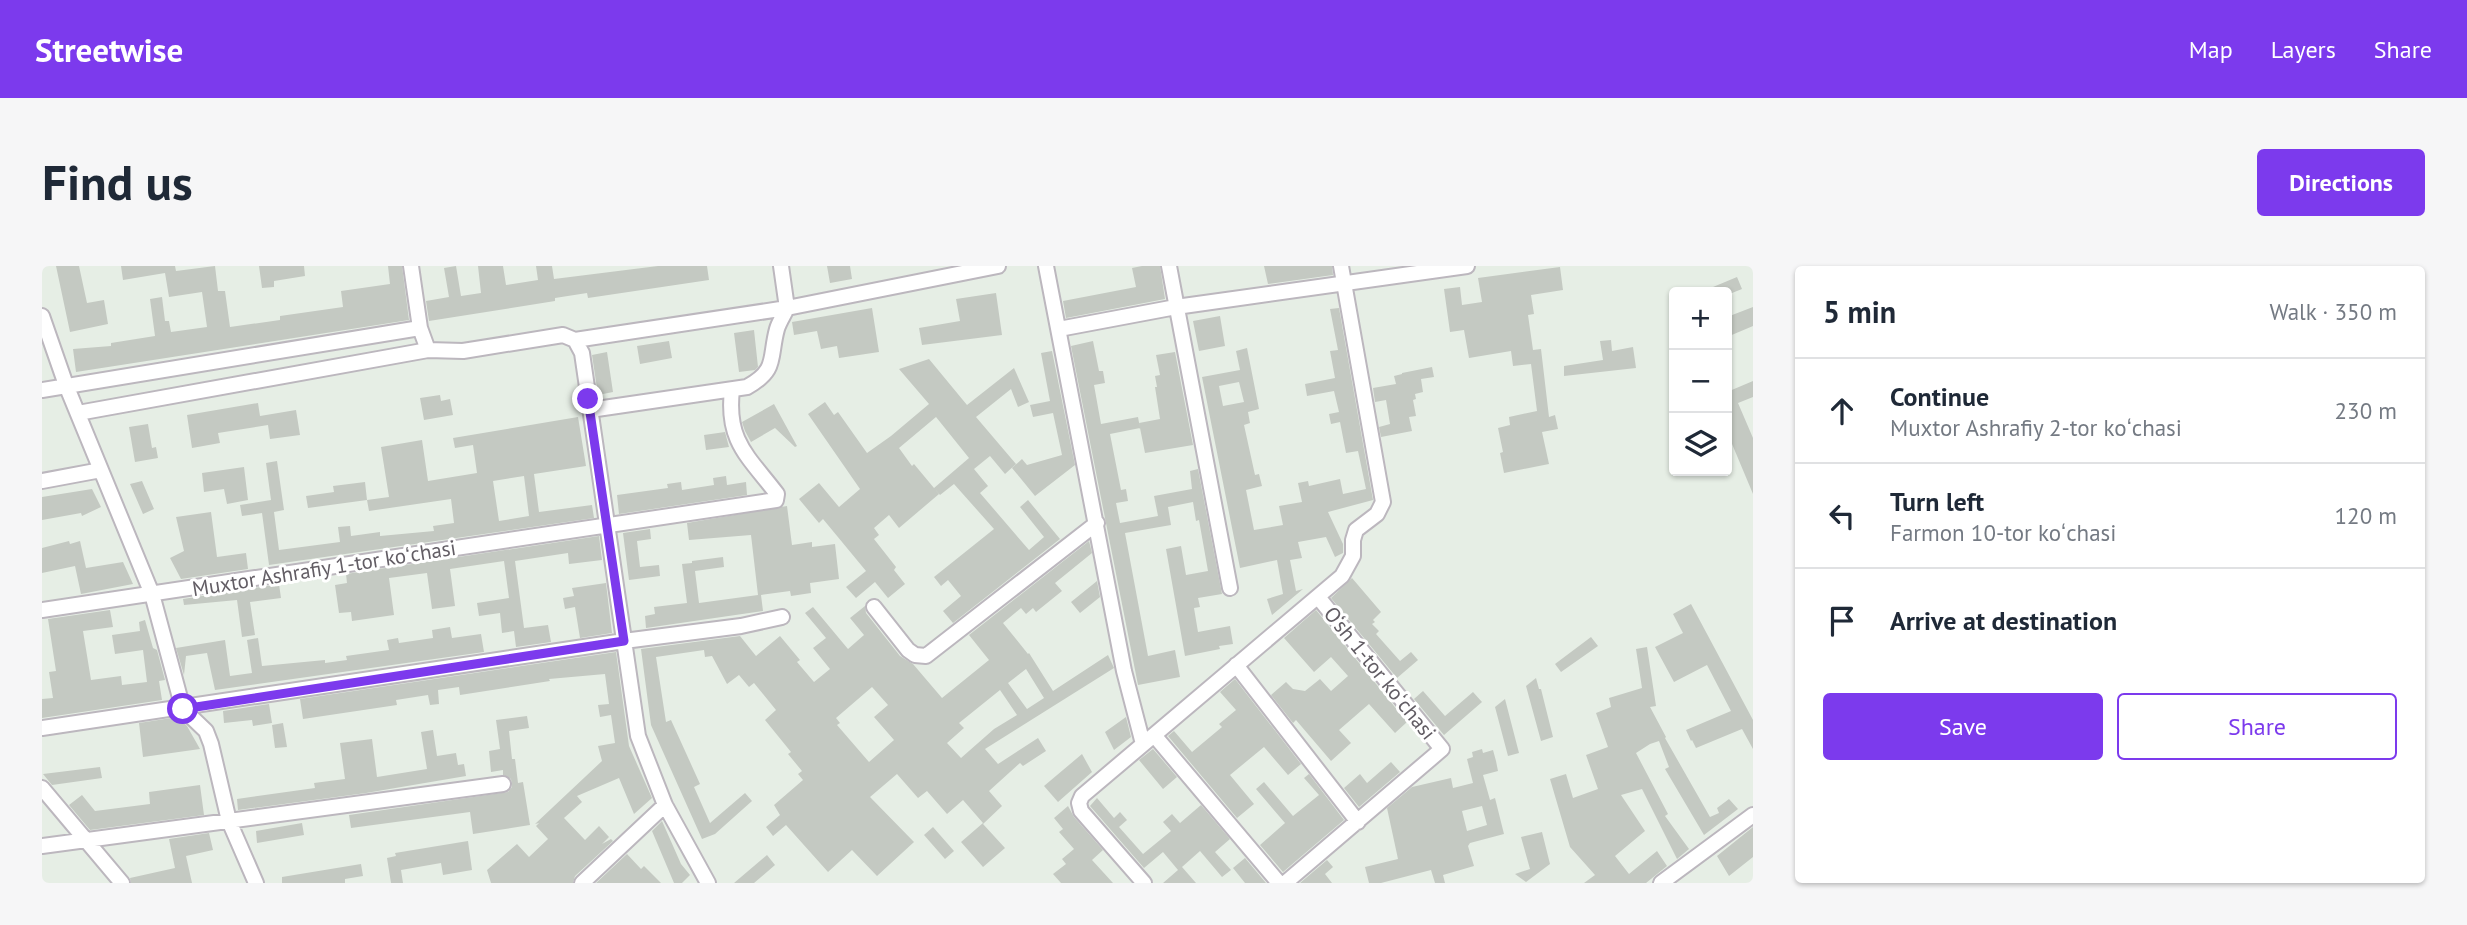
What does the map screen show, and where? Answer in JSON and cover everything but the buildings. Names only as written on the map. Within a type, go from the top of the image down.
[{"type":"street","points":[[411,266],[420,328],[428,350]]},
{"type":"street","points":[[590,410],[747,387],[767,373],[772,364],[777,328],[787,308],[781,266]]},
{"type":"street","points":[[78,413],[428,350],[463,351],[563,335],[575,340],[787,308],[998,266]]},
{"type":"street","points":[[1046,266],[1124,671],[1148,739],[1282,883],[1358,822],[1236,665]]},
{"type":"street","points":[[1169,266],[1230,588]]},
{"type":"street","points":[[1144,883],[1085,816],[1079,803],[1082,796],[1342,576],[1353,556],[1356,530],[1377,514],[1383,502],[1341,266]]},
{"type":"street","points":[[1059,328],[1176,307],[1467,266]]},
{"type":"street","points":[[42,316],[66,385],[152,594],[183,709],[206,731],[211,744],[229,821],[256,883]]},
{"type":"street","points":[[42,390],[420,328]]},
{"type":"street","points":[[575,340],[582,353],[638,736],[665,805],[708,883]]},
{"type":"street","name":"Muxtor Ashrafiy 1-tor koʻchasi","points":[[42,610],[777,499],[777,494],[740,447],[733,433],[730,406],[732,390]]},
{"type":"street","points":[[42,481],[101,470]]},
{"type":"street","points":[[874,607],[908,650],[915,655],[926,656],[1097,523]]},
{"type":"street","name":"O‘sh 1-tor koʻchasi","points":[[1318,597],[1442,749],[1358,822]]},
{"type":"street","points":[[42,728],[741,626],[782,617]]},
{"type":"street","points":[[42,846],[503,784]]},
{"type":"street","points":[[42,788],[122,883]]},
{"type":"street","points":[[582,883],[665,805]]},
{"type":"street","points":[[1661,883],[1753,815]]},
{"type":"route","points":[[183,709],[624,641],[588,399]]}]
